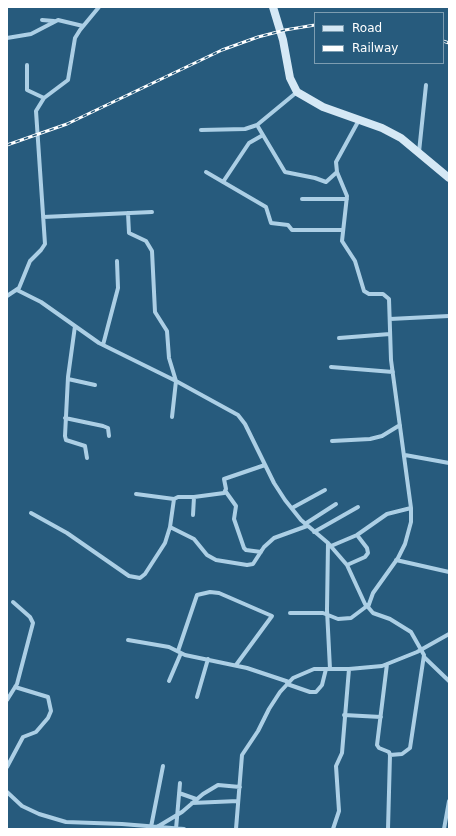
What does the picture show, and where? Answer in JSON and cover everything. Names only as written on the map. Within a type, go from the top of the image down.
[{"type":"street","points":[[7,296],[17,290],[30,261],[43,248],[45,235],[35,117],[37,107],[44,98],[68,80],[76,38],[83,26],[100,7]]},
{"type":"street","points":[[273,7],[283,40],[290,78],[297,92],[323,107],[394,134],[419,152],[449,178]]},
{"type":"street","points":[[42,20],[55,22]]},
{"type":"street","points":[[7,38],[27,36],[62,20],[83,26]]},
{"type":"street","points":[[27,65],[28,90],[44,98]]},
{"type":"street","points":[[419,152],[426,85]]},
{"type":"street","points":[[201,130],[245,129],[258,125],[297,92]]},
{"type":"street","points":[[290,613],[327,614],[338,619],[351,618],[367,606],[373,593],[396,560],[408,532],[411,508],[393,372],[390,334],[390,303],[388,297],[366,293],[362,289],[353,258],[342,241],[347,199],[346,191],[337,172],[336,162],[338,156],[360,120]]},
{"type":"street","points":[[258,125],[282,170],[287,173],[311,177],[326,182],[337,172]]},
{"type":"street","points":[[223,182],[250,143],[263,135]]},
{"type":"street","points":[[206,172],[266,207],[271,223],[288,225],[292,229],[296,230],[343,230]]},
{"type":"street","points":[[302,199],[347,199]]},
{"type":"street","points":[[43,217],[152,212]]},
{"type":"street","points":[[128,213],[129,233],[146,241],[152,251],[155,312],[167,331],[169,358],[176,381],[172,416]]},
{"type":"street","points":[[103,345],[118,288],[117,261]]},
{"type":"street","points":[[17,290],[41,302],[103,345],[176,381],[238,415],[245,424],[274,483],[306,525],[329,544],[348,565],[367,606],[373,613],[401,624],[411,632],[422,649],[424,657],[410,748],[402,754],[390,755]]},
{"type":"street","points":[[390,319],[449,316]]},
{"type":"street","points":[[75,326],[68,379],[65,436],[66,440],[85,446],[88,458]]},
{"type":"street","points":[[339,338],[390,334]]},
{"type":"street","points":[[331,367],[393,372]]},
{"type":"street","points":[[68,379],[95,385]]},
{"type":"street","points":[[65,418],[108,428],[109,436]]},
{"type":"street","points":[[332,441],[370,439],[382,436],[400,425]]},
{"type":"street","points":[[405,455],[449,463]]},
{"type":"street","points":[[261,552],[246,550],[244,548],[234,519],[236,506],[226,492],[224,479],[265,465]]},
{"type":"street","points":[[292,508],[325,490]]},
{"type":"street","points":[[136,494],[174,499],[178,497],[221,495],[226,492]]},
{"type":"street","points":[[193,515],[194,497]]},
{"type":"street","points":[[31,513],[67,534],[129,576],[140,578],[146,574],[165,543],[170,527],[174,499]]},
{"type":"street","points":[[170,527],[194,539],[207,555],[216,560],[247,566],[253,564],[261,552],[274,538],[306,525],[336,504]]},
{"type":"street","points":[[314,532],[358,507]]},
{"type":"street","points":[[329,544],[356,536],[386,514],[411,508]]},
{"type":"street","points":[[348,565],[365,557],[368,553],[367,548],[356,536]]},
{"type":"street","points":[[128,640],[166,646],[179,652],[236,665],[310,692],[316,692],[322,685],[328,669],[327,614],[329,544]]},
{"type":"street","points":[[396,560],[449,572]]},
{"type":"street","points":[[169,681],[197,595],[210,592],[219,593],[272,616],[236,665]]},
{"type":"street","points":[[7,700],[15,688],[33,623],[30,617],[13,602]]},
{"type":"street","points":[[236,829],[242,755],[258,731],[269,708],[288,683],[307,671],[349,669],[387,664],[422,649],[449,634]]},
{"type":"street","points":[[424,657],[449,681]]},
{"type":"street","points":[[197,697],[208,659]]},
{"type":"street","points":[[387,664],[382,717],[377,747],[389,752],[390,755],[388,829]]},
{"type":"street","points":[[333,829],[339,811],[336,766],[342,753],[349,669]]},
{"type":"street","points":[[7,767],[23,737],[36,732],[48,718],[51,711],[48,696],[15,688]]},
{"type":"street","points":[[344,715],[382,717]]},
{"type":"street","points":[[151,827],[163,766]]},
{"type":"street","points":[[176,829],[180,783]]},
{"type":"street","points":[[157,828],[196,799],[218,785],[240,787]]},
{"type":"street","points":[[7,792],[22,806],[39,814],[66,822],[184,829]]},
{"type":"street","points":[[179,793],[196,799]]},
{"type":"street","points":[[192,803],[238,801]]},
{"type":"street","points":[[444,829],[449,801]]},
{"type":"street","points":[[83,829],[84,823]]},
{"type":"railway","points":[[7,145],[67,124],[222,50],[258,37],[285,30],[314,25]]},
{"type":"railway","points":[[444,41],[449,43]]}]
